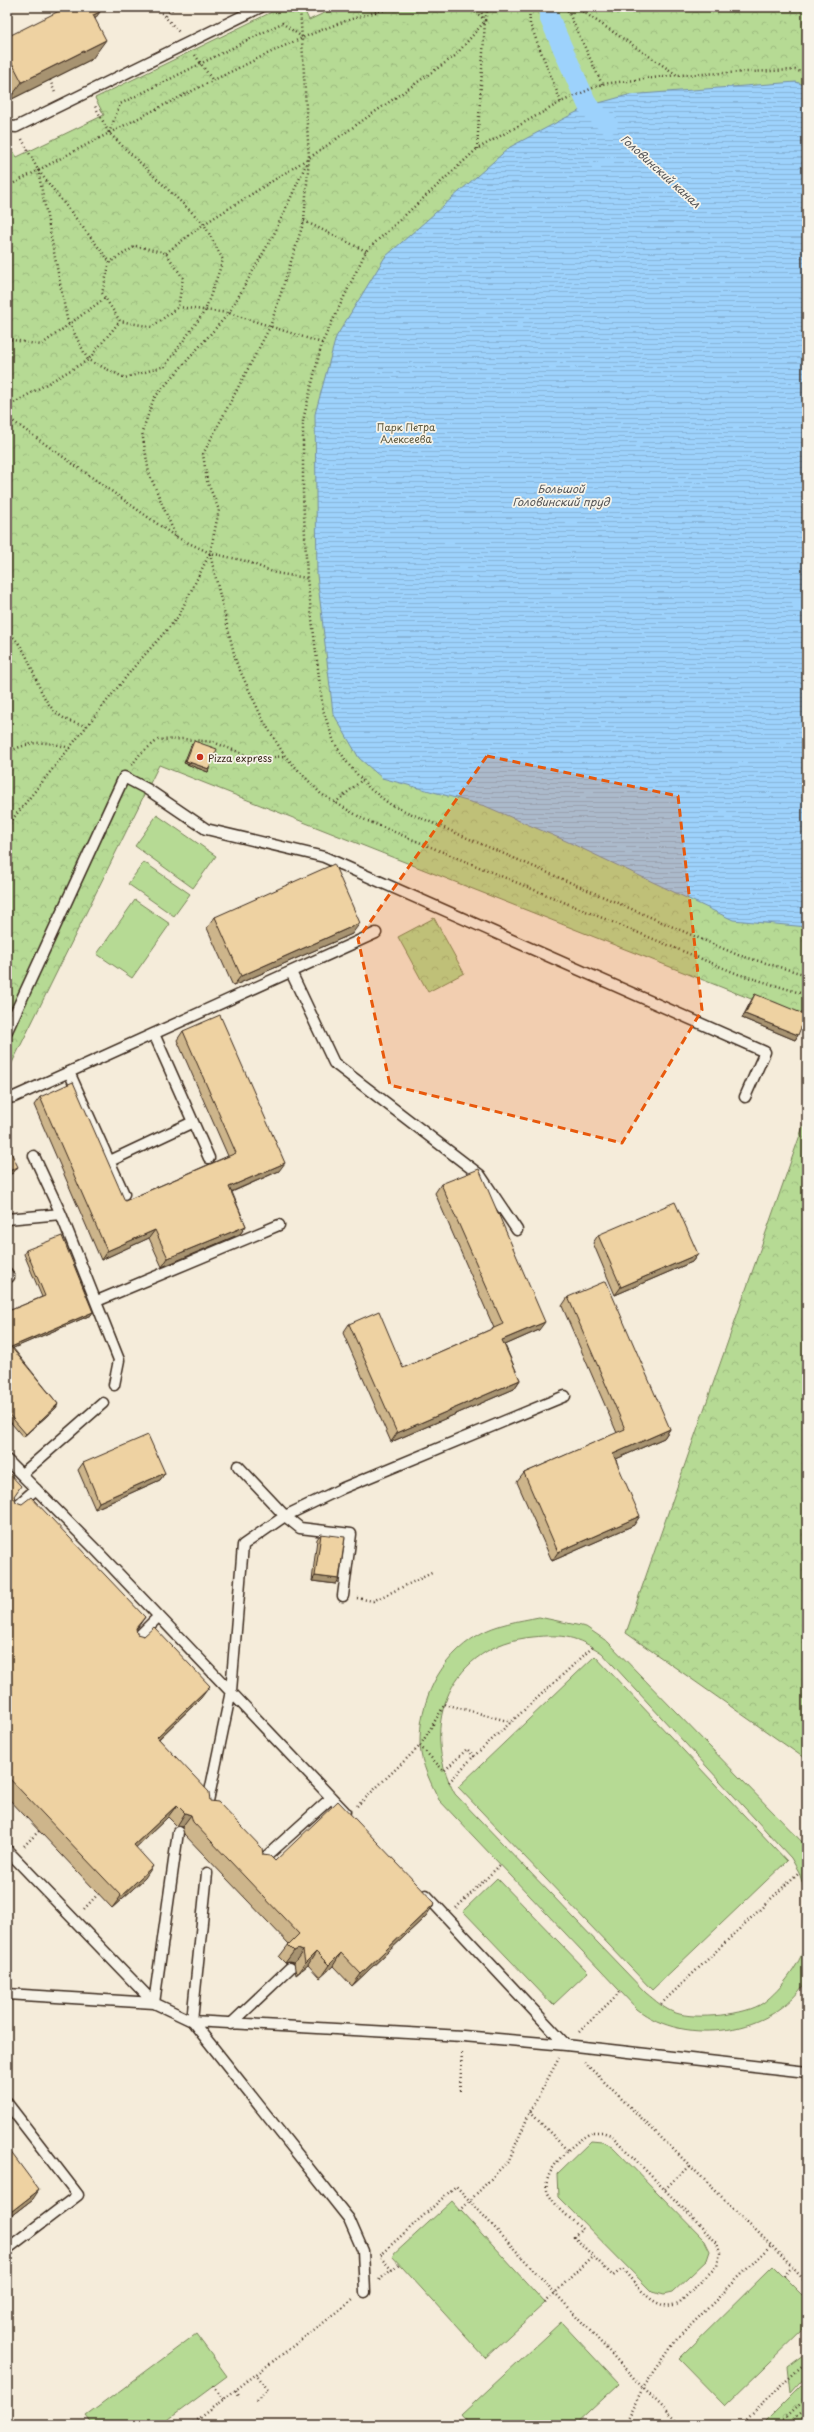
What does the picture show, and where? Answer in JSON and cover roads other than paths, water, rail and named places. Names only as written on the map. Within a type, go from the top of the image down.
[{"type":"lane","points":[[11,126],[88,92],[261,7]]},
{"type":"lane","points":[[7,1031],[124,777],[147,788],[206,829],[324,858],[765,1052],[745,1098]]},
{"type":"lane","points":[[7,1098],[14,1097],[70,1072],[376,933]]},
{"type":"lane","points":[[291,972],[334,1063],[480,1175],[517,1230]]},
{"type":"lane","points":[[154,1034],[209,1158]]},
{"type":"lane","points":[[70,1072],[124,1194]]},
{"type":"lane","points":[[110,1161],[193,1122]]},
{"type":"lane","points":[[34,1156],[61,1214],[97,1301],[119,1360],[114,1385]]},
{"type":"lane","points":[[7,1219],[61,1214]]},
{"type":"lane","points":[[97,1301],[279,1225]]},
{"type":"lane","points":[[206,1808],[231,1691],[243,1545],[285,1516],[343,1488],[565,1396]]},
{"type":"lane","points":[[22,1474],[103,1403]]},
{"type":"lane","points":[[7,1460],[231,1691],[350,1818]]},
{"type":"lane","points":[[238,1466],[285,1516],[300,1528],[352,1534],[343,1596]]},
{"type":"lane","points":[[12,1510],[36,1489]]},
{"type":"lane","points":[[133,1642],[159,1616]]},
{"type":"lane","points":[[259,1862],[331,1798]]},
{"type":"lane","points":[[154,2003],[178,1832]]},
{"type":"lane","points":[[10,1853],[154,2003],[192,2021],[463,2036],[566,2045],[807,2072]]},
{"type":"lane","points":[[207,1872],[192,2021],[349,2219],[363,2252],[365,2292]]},
{"type":"lane","points":[[420,1889],[448,1917],[566,2045]]},
{"type":"lane","points":[[231,2024],[290,1968]]},
{"type":"lane","points":[[7,1994],[154,2003]]},
{"type":"lane","points":[[7,2103],[78,2195],[7,2249]]},
{"type":"water","name":"Большой Головинский пруд","points":[[796,82],[807,86],[807,927],[733,920],[566,841],[485,806],[382,778],[359,758],[333,713],[317,575],[315,414],[336,337],[385,257],[510,147],[588,106],[628,95]]},
{"type":"waterway","name":"Головинский канал","points":[[549,17],[588,106],[608,124]]},
{"type":"place","name":"Pizza express","points":[[200,757]]},
{"type":"park label","name":"Парк Петра Алексеева","points":[[406,432]]}]
